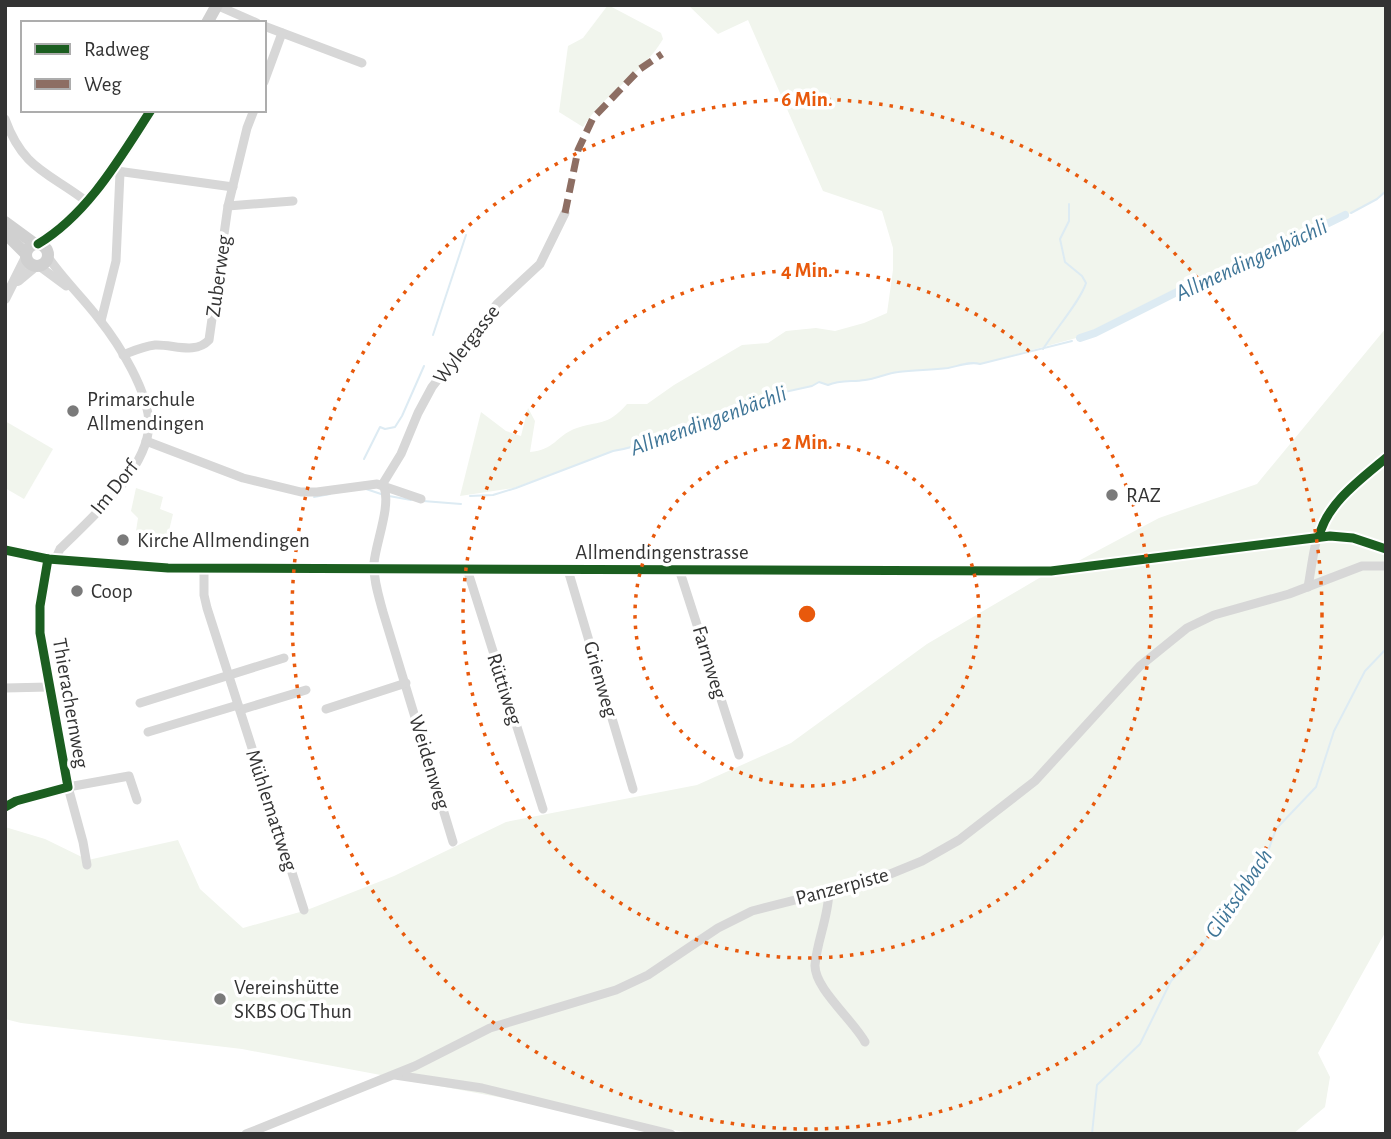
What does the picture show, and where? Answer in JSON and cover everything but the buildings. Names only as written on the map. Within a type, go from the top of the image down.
[{"type":"main road","points":[[37,255],[116,171],[150,112]]},
{"type":"main road","points":[[5,222],[37,255]]},
{"type":"main road","points":[[5,233],[37,255]]},
{"type":"street","points":[[217,6],[252,21]]},
{"type":"street","points":[[266,27],[362,63]]},
{"type":"street","points":[[266,77],[282,33]]},
{"type":"street","name":"Zuberweg","points":[[123,355],[148,346],[185,348],[207,343],[228,206],[253,112]]},
{"type":"street","points":[[5,119],[14,141],[26,159],[86,201]]},
{"type":"street","points":[[101,321],[116,261],[116,171],[233,187]]},
{"type":"street","name":"Zuberweg","points":[[228,206],[293,201]]},
{"type":"street","name":"Wylergasse","points":[[374,570],[386,499],[383,486],[401,454],[418,413],[432,387],[497,304],[540,264],[565,213]]},
{"type":"street","points":[[5,299],[37,255]]},
{"type":"street","name":"Im Dorf","points":[[37,255],[101,321],[123,355],[146,407],[149,425],[138,460],[127,477],[52,560]]},
{"type":"street","points":[[146,441],[243,478],[301,492],[372,484],[421,499]]},
{"type":"street","points":[[1308,587],[1322,522],[1330,509],[1386,458]]},
{"type":"street","name":"Allmendingenstrasse","points":[[5,550],[52,560],[204,569],[1060,571],[1319,537],[1353,538],[1386,549]]},
{"type":"street","name":"Thierachernweg","points":[[52,560],[39,623],[68,787]]},
{"type":"street","name":"Panzerpiste","points":[[246,1134],[394,1075],[499,1024],[616,990],[648,975],[718,928],[743,915],[769,905],[878,879],[922,861],[959,840],[1050,768],[1140,666],[1187,628],[1214,615],[1289,594],[1362,566],[1386,566]]},
{"type":"street","name":"Mühlemattweg","points":[[204,569],[205,601],[304,910]]},
{"type":"street","name":"Rüttiweg","points":[[467,569],[543,809]]},
{"type":"street","name":"Farmweg","points":[[679,569],[739,755]]},
{"type":"street","name":"Weidenweg","points":[[374,570],[380,601],[453,842]]},
{"type":"street","name":"Grienweg","points":[[568,570],[634,789]]},
{"type":"street","points":[[140,703],[284,659]]},
{"type":"street","points":[[327,709],[406,683]]},
{"type":"street","points":[[6,690],[49,687]]},
{"type":"street","points":[[148,732],[306,690]]},
{"type":"street","name":"Thierachernweg","points":[[5,807],[16,801],[68,787],[129,776],[137,800]]},
{"type":"street","points":[[68,787],[87,865]]},
{"type":"street","points":[[829,890],[829,905],[815,968],[820,983],[854,1024],[864,1042]]},
{"type":"street","points":[[394,1075],[482,1088],[671,1134]]},
{"type":"shaded area","points":[[608,5],[661,33],[663,39],[645,62],[602,104],[583,127],[559,112],[568,46],[583,38]]},
{"type":"shaded area","points":[[688,5],[1386,5],[1386,191],[1351,213],[1228,272],[1203,279],[1095,333],[980,364],[968,363],[948,368],[898,372],[828,385],[819,382],[812,386],[744,401],[630,448],[613,451],[514,488],[460,496],[481,412],[506,431],[521,436],[528,408],[535,421],[530,452],[538,451],[574,429],[608,420],[627,404],[647,404],[742,345],[768,343],[786,331],[816,328],[835,331],[887,313],[893,248],[882,211],[823,191],[748,20],[718,34]]},
{"type":"shaded area","points":[[1386,328],[1386,931],[1318,1053],[1330,1077],[1325,1107],[1293,1134],[695,1134],[242,1049],[5,1019],[5,827],[45,839],[88,860],[178,840],[200,889],[243,928],[307,910],[394,876],[506,822],[697,785],[791,743],[927,644],[1046,574],[1069,566],[1159,518],[1257,484]]},
{"type":"shaded area","points":[[5,421],[53,449],[24,499],[5,488]]},
{"type":"shaded area","points":[[136,488],[163,497],[160,509],[173,514],[167,539],[136,531],[138,518],[131,511]]},
{"type":"waterway","name":"Allmendingenbächli","points":[[1351,213],[1386,191]]},
{"type":"waterway","points":[[1043,349],[1086,283],[1082,276],[1065,262],[1060,239],[1069,221],[1069,204]]},
{"type":"waterway","name":"Allmendingenbächli","points":[[1080,338],[1203,279],[1228,272],[1345,215]]},
{"type":"waterway","points":[[433,335],[466,235]]},
{"type":"waterway","name":"Allmendingenbächli","points":[[470,496],[493,495],[516,488],[693,424],[744,401],[812,386],[819,382],[828,385],[898,372],[948,368],[968,363],[980,364],[1072,341]]},
{"type":"waterway","points":[[364,459],[380,427],[395,427],[424,366]]},
{"type":"waterway","points":[[366,489],[381,494]]},
{"type":"waterway","points":[[314,497],[330,494]]},
{"type":"waterway","name":"Allmendingenbächli","points":[[389,496],[411,500]]},
{"type":"waterway","name":"Allmendingenbächli","points":[[423,501],[461,504]]},
{"type":"waterway","name":"Glütschbach","points":[[1092,1134],[1097,1085],[1140,1044],[1171,981],[1200,950],[1237,886],[1264,862],[1276,829],[1316,787],[1334,731],[1365,671],[1386,649]]},
{"type":"marked path","points":[[565,213],[578,150],[593,118],[640,69],[662,54]]},
{"type":"cycle path","points":[[38,244],[56,232],[88,201],[115,166],[150,112]]},
{"type":"cycle path","points":[[1319,537],[1337,503],[1386,458]]},
{"type":"cycle path","points":[[5,550],[48,559],[168,568],[1051,571],[1330,536],[1353,538],[1386,549]]},
{"type":"cycle path","points":[[5,807],[16,801],[68,787],[40,633],[40,606],[48,559]]},
{"type":"place","name":"Primarschule Allmendingen","points":[[73,411]]},
{"type":"place","name":"RAZ","points":[[1112,495]]},
{"type":"place","name":"Kirche Allmendingen","points":[[123,540]]},
{"type":"place","name":"Coop","points":[[77,591]]},
{"type":"place","name":"Vereinshütte SKBS OG Thun","points":[[220,999]]}]
